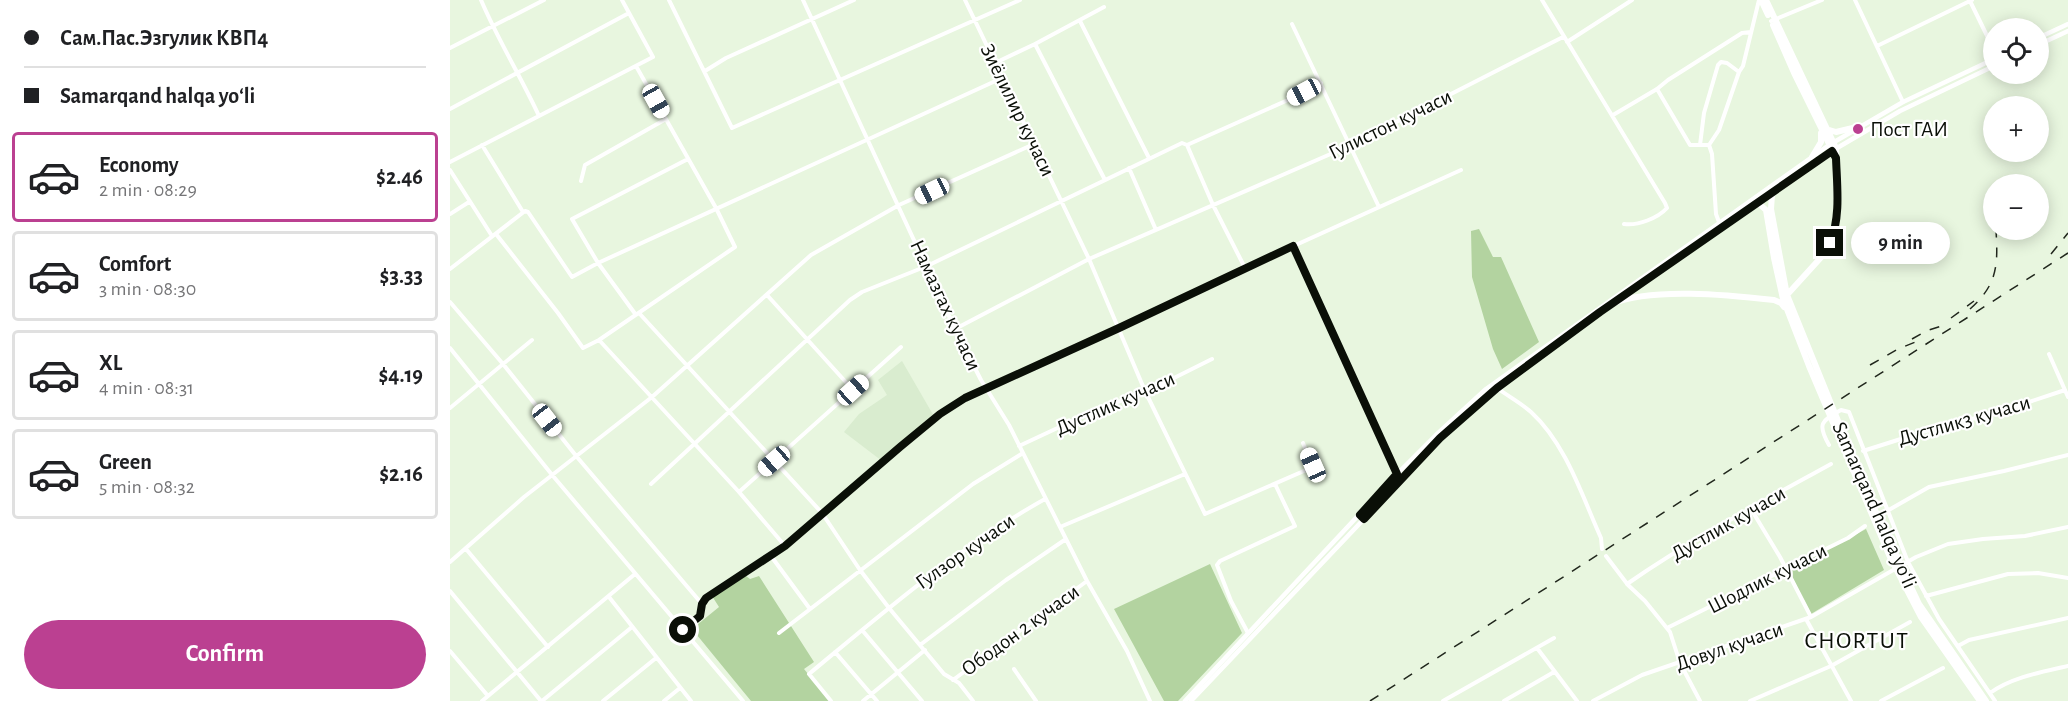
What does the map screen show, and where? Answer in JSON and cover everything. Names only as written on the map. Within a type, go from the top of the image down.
[{"type":"highway","points":[[1760,0],[1773,21]]},
{"type":"highway","points":[[1766,0],[1773,21],[1833,149],[1837,212],[1834,233],[1825,253],[1785,297]]},
{"type":"highway","points":[[1823,129],[1836,132],[1857,127]]},
{"type":"highway","points":[[1812,157],[1821,142],[1823,129]]},
{"type":"highway","name":"Samarqand halqa yoʻli","points":[[1776,189],[1772,195],[1771,209],[1785,297],[1790,303],[1811,365]]},
{"type":"highway","name":"Samarqand halqa yoʻli","points":[[1757,202],[1766,210],[1774,258],[1789,315],[1892,556],[1927,618],[1986,701]]},
{"type":"highway","points":[[1790,303],[1790,295],[1796,286]]},
{"type":"highway","points":[[1611,304],[1637,296],[1717,295],[1777,300],[1789,315]]},
{"type":"highway","name":"Samarqand halqa yoʻli","points":[[1903,577],[1921,617],[1980,701]]},
{"type":"main road","points":[[2049,33],[2068,24]]},
{"type":"main road","points":[[2049,40],[2068,31]]},
{"type":"main road","points":[[1362,517],[1397,474],[1486,389],[1812,157],[1833,149],[1857,127],[1903,102],[1983,64]]},
{"type":"main road","points":[[1191,701],[1362,517],[1440,438],[1497,388],[1611,304],[1833,149],[1900,111],[1983,71]]},
{"type":"main road","points":[[1185,701],[1248,633],[1272,612]]},
{"type":"street","points":[[481,0],[539,116]]},
{"type":"street","points":[[450,48],[544,0]]},
{"type":"street","points":[[450,162],[653,57],[622,0]]},
{"type":"street","points":[[669,0],[732,128],[1020,0]]},
{"type":"street","name":"Намазгах кучаси","points":[[803,0],[955,329],[1023,453],[1087,581],[1127,651],[1150,701]]},
{"type":"street","points":[[705,71],[726,58],[854,0]]},
{"type":"street","name":"Зиёлилир кучаси","points":[[965,0],[1062,201],[1119,328],[1144,391],[1205,514],[1275,484]]},
{"type":"street","points":[[1542,0],[1667,208],[1666,211],[1644,222],[1624,224]]},
{"type":"street","points":[[1567,42],[1632,0]]},
{"type":"street","points":[[1709,145],[1719,130],[1743,66],[1760,0]]},
{"type":"street","points":[[1773,21],[1822,0]]},
{"type":"street","points":[[1855,0],[1903,102]]},
{"type":"street","points":[[1877,46],[1971,1],[1983,27]]},
{"type":"street","points":[[995,63],[1104,7]]},
{"type":"street","points":[[450,109],[629,12]]},
{"type":"street","points":[[1080,21],[1149,158]]},
{"type":"street","points":[[1292,24],[1379,207]]},
{"type":"street","points":[[1613,116],[1742,33],[1751,32]]},
{"type":"street","name":"Гулистон кучаси","points":[[955,329],[1089,260],[1349,146],[1563,37]]},
{"type":"street","points":[[1035,44],[1105,180]]},
{"type":"street","points":[[1700,145],[1704,113],[1718,65],[1721,62],[1727,63],[1740,72]]},
{"type":"street","points":[[450,170],[469,202],[558,313],[581,346],[586,347],[599,340],[735,247],[716,208],[636,66]]},
{"type":"street","points":[[450,269],[523,212],[528,212],[572,277],[716,208],[1002,78]]},
{"type":"street","points":[[651,484],[862,292],[927,266],[1149,158],[1182,143],[1187,145],[1321,83]]},
{"type":"street","points":[[1658,89],[1690,145],[1709,145]]},
{"type":"street","points":[[581,181],[585,165],[666,119]]},
{"type":"street","points":[[450,562],[524,497],[652,398],[811,255],[899,206],[1034,144]]},
{"type":"street","points":[[482,145],[523,212]]},
{"type":"street","points":[[1187,145],[1213,205],[1245,268]]},
{"type":"street","points":[[1709,145],[1712,154],[1716,214],[1719,222]]},
{"type":"street","points":[[688,159],[572,219],[598,263],[638,314],[822,513],[889,608],[944,674],[959,683],[973,701]]},
{"type":"street","points":[[1129,168],[1156,230]]},
{"type":"street","points":[[683,630],[700,616],[702,604],[706,598],[785,546],[940,414],[965,398],[1461,170]]},
{"type":"street","points":[[450,214],[469,202]]},
{"type":"street","points":[[1293,246],[1397,474]]},
{"type":"street","points":[[767,294],[853,390]]},
{"type":"street","points":[[450,302],[503,364],[577,458],[702,604]]},
{"type":"street","points":[[450,408],[532,340]]},
{"type":"street","points":[[599,340],[739,492],[785,546]]},
{"type":"street","points":[[739,492],[901,346]]},
{"type":"street","points":[[450,348],[553,476],[743,701]]},
{"type":"street","points":[[2049,354],[2068,397]]},
{"type":"street","name":"Дустлик кучаси","points":[[1019,446],[1212,359]]},
{"type":"street","points":[[1497,388],[1532,413],[1554,441],[1569,467],[1601,538],[1602,549]]},
{"type":"street","name":"Дустлик3 кучаси","points":[[1863,451],[1948,424],[1990,415],[2065,390]]},
{"type":"street","points":[[1829,445],[1822,432],[1822,424],[1826,419],[1844,410],[1850,412],[1863,451],[1908,562],[1939,619],[1995,701]]},
{"type":"street","points":[[1248,633],[1230,601],[1217,565],[1220,561],[1295,526],[1275,484],[1313,467],[1303,443]]},
{"type":"street","points":[[779,633],[973,484],[1023,453]]},
{"type":"street","points":[[1887,511],[1929,487],[2068,455]]},
{"type":"street","name":"Дустлик кучаси","points":[[1627,584],[1650,568],[1831,464]]},
{"type":"street","points":[[1060,527],[1185,474]]},
{"type":"street","name":"Гулзор кучаси","points":[[831,701],[809,674],[889,608],[1002,523],[1045,499]]},
{"type":"street","points":[[1751,509],[1780,557],[1831,666],[1851,701]]},
{"type":"street","name":"Шодлик кучаси","points":[[1667,628],[1848,538],[1865,526]]},
{"type":"street","name":"Довул кучаси","points":[[1593,701],[1642,675],[1808,618],[1908,562],[1948,544],[2025,536],[2068,527]]},
{"type":"street","points":[[920,645],[1006,580],[1066,539]]},
{"type":"street","points":[[465,549],[548,647]]},
{"type":"street","points":[[771,556],[810,609]]},
{"type":"street","points":[[1606,556],[1627,584],[1645,601],[1667,628],[1680,663],[1700,701]]},
{"type":"street","points":[[1926,596],[2008,574],[2038,573],[2068,578]]},
{"type":"street","points":[[482,701],[635,574]]},
{"type":"street","name":"Ободон 2 кучаси","points":[[953,680],[1087,581]]},
{"type":"street","points":[[450,591],[541,701],[632,627]]},
{"type":"street","points":[[609,597],[691,701]]},
{"type":"street","points":[[1958,646],[1969,640],[2068,618]]},
{"type":"street","points":[[1750,701],[1831,666],[1910,622]]},
{"type":"street","points":[[862,630],[922,701]]},
{"type":"street","points":[[1443,701],[1554,638]]},
{"type":"street","points":[[1537,648],[1577,701]]},
{"type":"street","points":[[862,701],[924,650]]},
{"type":"street","points":[[450,651],[488,696]]},
{"type":"street","points":[[835,652],[877,701]]},
{"type":"street","points":[[603,701],[656,658]]},
{"type":"street","points":[[1990,693],[2030,675],[2068,666]]},
{"type":"street","points":[[1881,701],[1943,668]]},
{"type":"street","points":[[1014,669],[1036,701]]},
{"type":"street","points":[[1504,701],[1554,672]]},
{"type":"street","points":[[664,701],[680,688]]},
{"type":"shaded area","points":[[902,361],[935,418],[882,461],[844,432],[859,414],[887,395],[878,380]]},
{"type":"green space","points":[[1479,229],[1493,257],[1501,257],[1539,342],[1502,369],[1493,349],[1472,277],[1471,231]]},
{"type":"green space","points":[[1866,529],[1884,570],[1811,614],[1788,570]]},
{"type":"green space","points":[[1210,564],[1242,633],[1178,701],[1164,701],[1114,609]]},
{"type":"green space","points":[[746,576],[750,579],[759,576],[814,662],[804,669],[830,701],[751,701],[692,629],[719,607],[712,596]]},
{"type":"railway","points":[[2051,254],[2068,233]]},
{"type":"railway","points":[[1970,309],[1991,282],[1996,264],[1996,240]]},
{"type":"railway","points":[[1370,701],[2068,253]]},
{"type":"railway","points":[[1951,318],[1974,301]]},
{"type":"railway","points":[[1912,339],[1926,331],[1948,324]]},
{"type":"railway","points":[[1870,365],[1898,349],[1923,339]]},
{"type":"place","name":"Пост ГАИ","points":[[1858,129]]},
{"type":"district","name":"CHORTUT","points":[[1857,640]]},
{"type":"route","points":[[683,630],[700,616],[702,604],[706,598],[785,546],[940,414],[965,398],[1293,246],[1397,474],[1360,515],[1364,519],[1440,438],[1516,373],[1832,151],[1836,158],[1837,212],[1830,243]]}]
